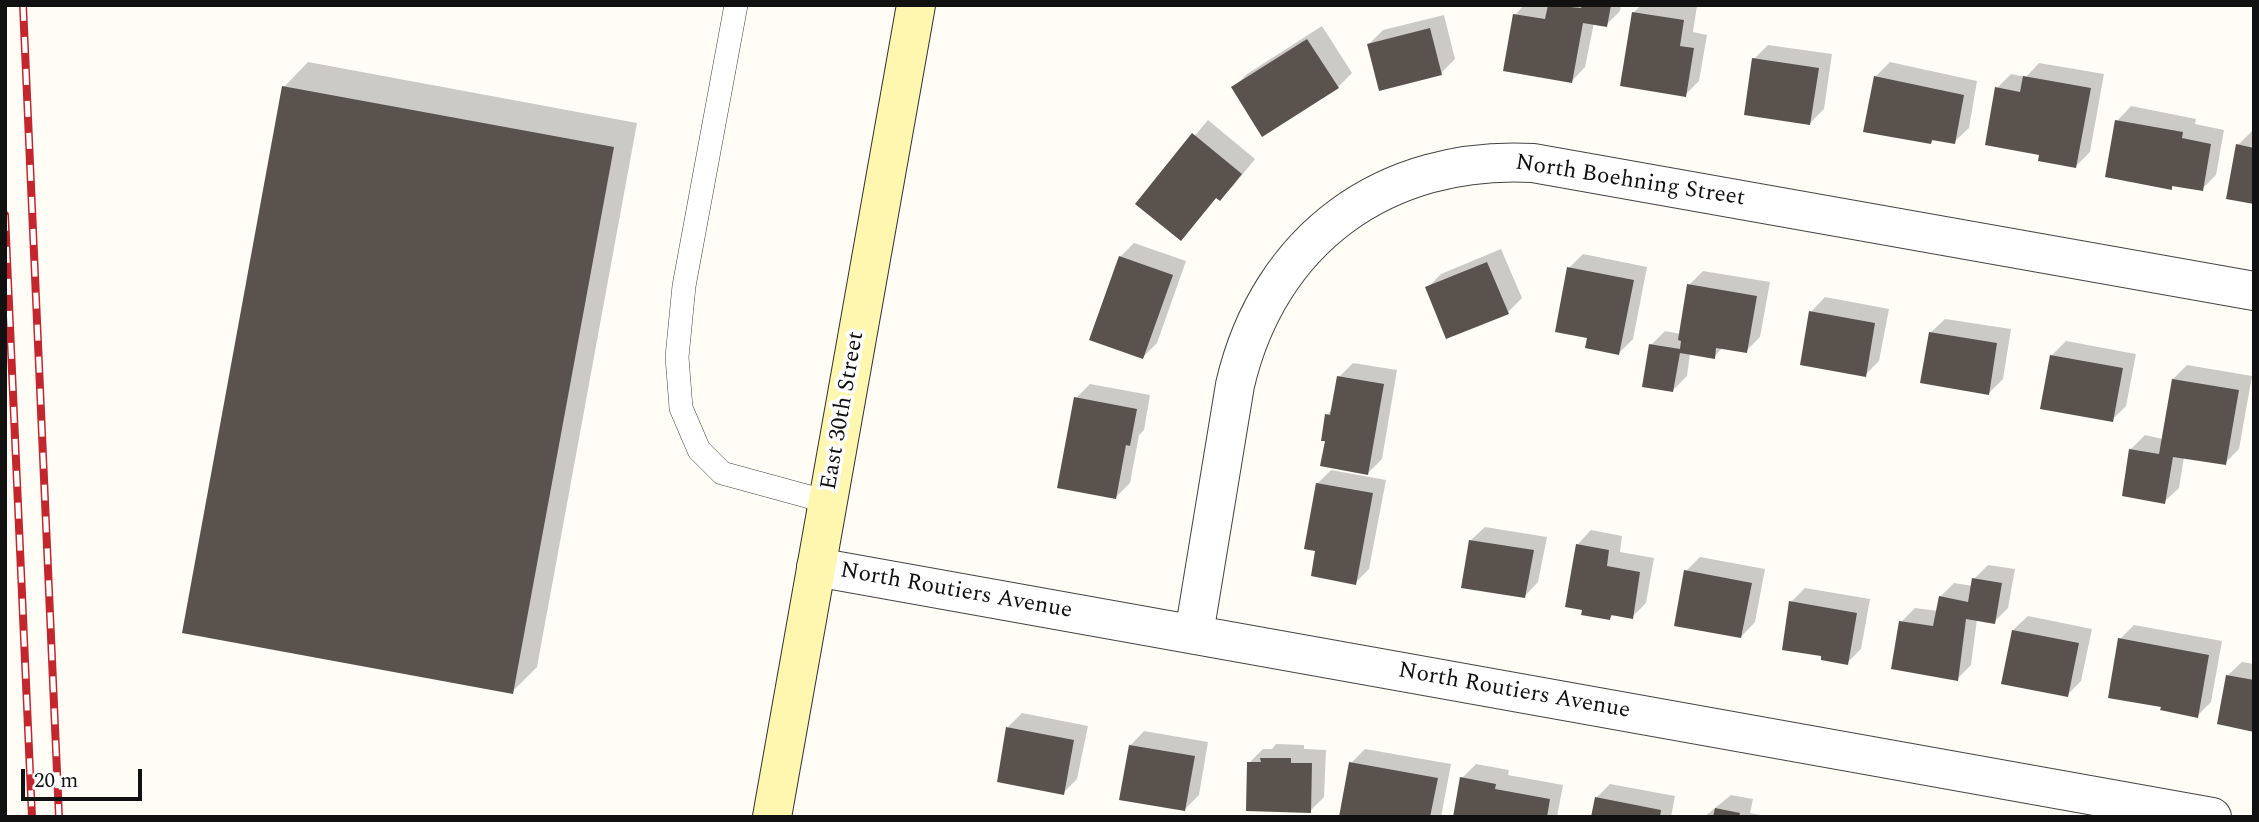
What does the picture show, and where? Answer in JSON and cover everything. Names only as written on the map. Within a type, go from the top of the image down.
[{"type":"main road","name":"East 30th Street","points":[[772,817],[916,5]]},
{"type":"street","name":"North Boehning Street","points":[[1194,634],[1235,385],[1259,315],[1300,253],[1327,228],[1373,195],[1423,174],[1478,163],[1533,163],[2254,291]]},
{"type":"street","name":"North Routiers Avenue","points":[[817,567],[2212,817]]},
{"type":"lane","points":[[736,5],[684,286],[677,358],[681,408],[699,450],[722,474],[828,502]]},
{"type":"building","points":[[1548,5],[1581,8],[1582,5],[1611,5],[1607,27],[1583,23],[1572,83],[1503,71],[1513,14],[1545,19]]},
{"type":"building","points":[[1632,12],[1684,20],[1680,46],[1694,48],[1686,97],[1620,86]]},
{"type":"building","points":[[1430,28],[1442,75],[1379,91],[1367,44]]},
{"type":"building","points":[[1307,39],[1339,88],[1262,137],[1231,87]]},
{"type":"building","points":[[1752,58],[1819,68],[1810,125],[1744,115]]},
{"type":"building","points":[[1874,76],[1964,95],[1955,144],[1932,140],[1931,144],[1863,132]]},
{"type":"building","points":[[2023,76],[2091,88],[2076,168],[2038,161],[2039,155],[1985,145],[1995,87],[2020,92]]},
{"type":"building","points":[[282,86],[614,147],[513,694],[182,633]]},
{"type":"building","points":[[2115,120],[2183,132],[2182,138],[2211,144],[2203,191],[2172,186],[2172,190],[2105,177]]},
{"type":"building","points":[[1192,133],[1242,174],[1220,201],[1216,198],[1181,241],[1135,204]]},
{"type":"building","points":[[2236,144],[2254,148],[2254,204],[2226,199]]},
{"type":"building","points":[[1119,256],[1173,275],[1143,359],[1089,340]]},
{"type":"building","points":[[1487,262],[1509,314],[1446,339],[1425,287]]},
{"type":"building","points":[[1567,267],[1634,280],[1619,355],[1585,348],[1587,338],[1555,332]]},
{"type":"building","points":[[1687,284],[1757,296],[1747,353],[1716,348],[1715,359],[1680,353],[1673,392],[1642,387],[1649,344],[1680,349],[1681,341],[1678,340]]},
{"type":"building","points":[[1809,311],[1875,323],[1866,377],[1800,365]]},
{"type":"building","points":[[1929,332],[1997,343],[1989,395],[1920,383]]},
{"type":"building","points":[[2050,355],[2123,368],[2113,422],[2040,409]]},
{"type":"building","points":[[1337,376],[1384,384],[1368,475],[1320,466],[1325,441],[1321,441],[1325,414],[1330,415]]},
{"type":"building","points":[[2172,379],[2239,390],[2226,465],[2173,457],[2165,504],[2122,496],[2129,449],[2159,454]]},
{"type":"building","points":[[1074,397],[1137,409],[1130,446],[1126,445],[1116,499],[1057,488]]},
{"type":"building","points":[[1316,483],[1373,493],[1356,585],[1311,576],[1315,551],[1304,549]]},
{"type":"building","points":[[1469,540],[1534,550],[1525,598],[1461,588]]},
{"type":"building","points":[[1576,544],[1609,550],[1607,566],[1640,572],[1633,619],[1611,615],[1610,620],[1581,615],[1582,610],[1565,607]]},
{"type":"building","points":[[1684,570],[1752,583],[1741,638],[1674,626]]},
{"type":"building","points":[[1972,578],[2002,583],[1995,624],[1966,619],[1958,681],[1891,669],[1899,621],[1933,626],[1939,596],[1968,602]]},
{"type":"building","points":[[1789,601],[1857,613],[1848,665],[1821,660],[1821,656],[1782,650]]},
{"type":"building","points":[[2012,630],[2079,643],[2068,697],[2001,684]]},
{"type":"building","points":[[2118,638],[2209,655],[2198,718],[2160,710],[2161,707],[2108,698]]},
{"type":"building","points":[[2226,675],[2254,680],[2254,732],[2217,724]]},
{"type":"building","points":[[1006,727],[1074,740],[1064,795],[997,782]]},
{"type":"building","points":[[1129,745],[1195,756],[1185,811],[1119,800]]},
{"type":"building","points":[[1260,758],[1291,758],[1291,763],[1312,763],[1311,813],[1246,811],[1247,762],[1261,762]]},
{"type":"building","points":[[1349,762],[1438,778],[1430,817],[1339,817]]},
{"type":"building","points":[[1460,777],[1496,784],[1495,789],[1550,799],[1547,817],[1453,817]]},
{"type":"building","points":[[1595,797],[1661,810],[1660,817],[1591,817]]},
{"type":"building","points":[[1715,808],[1740,813],[1739,817],[1713,817]]},
{"type":"railway","points":[[23,5],[59,817]]},
{"type":"railway","points":[[5,215],[32,817]]}]
